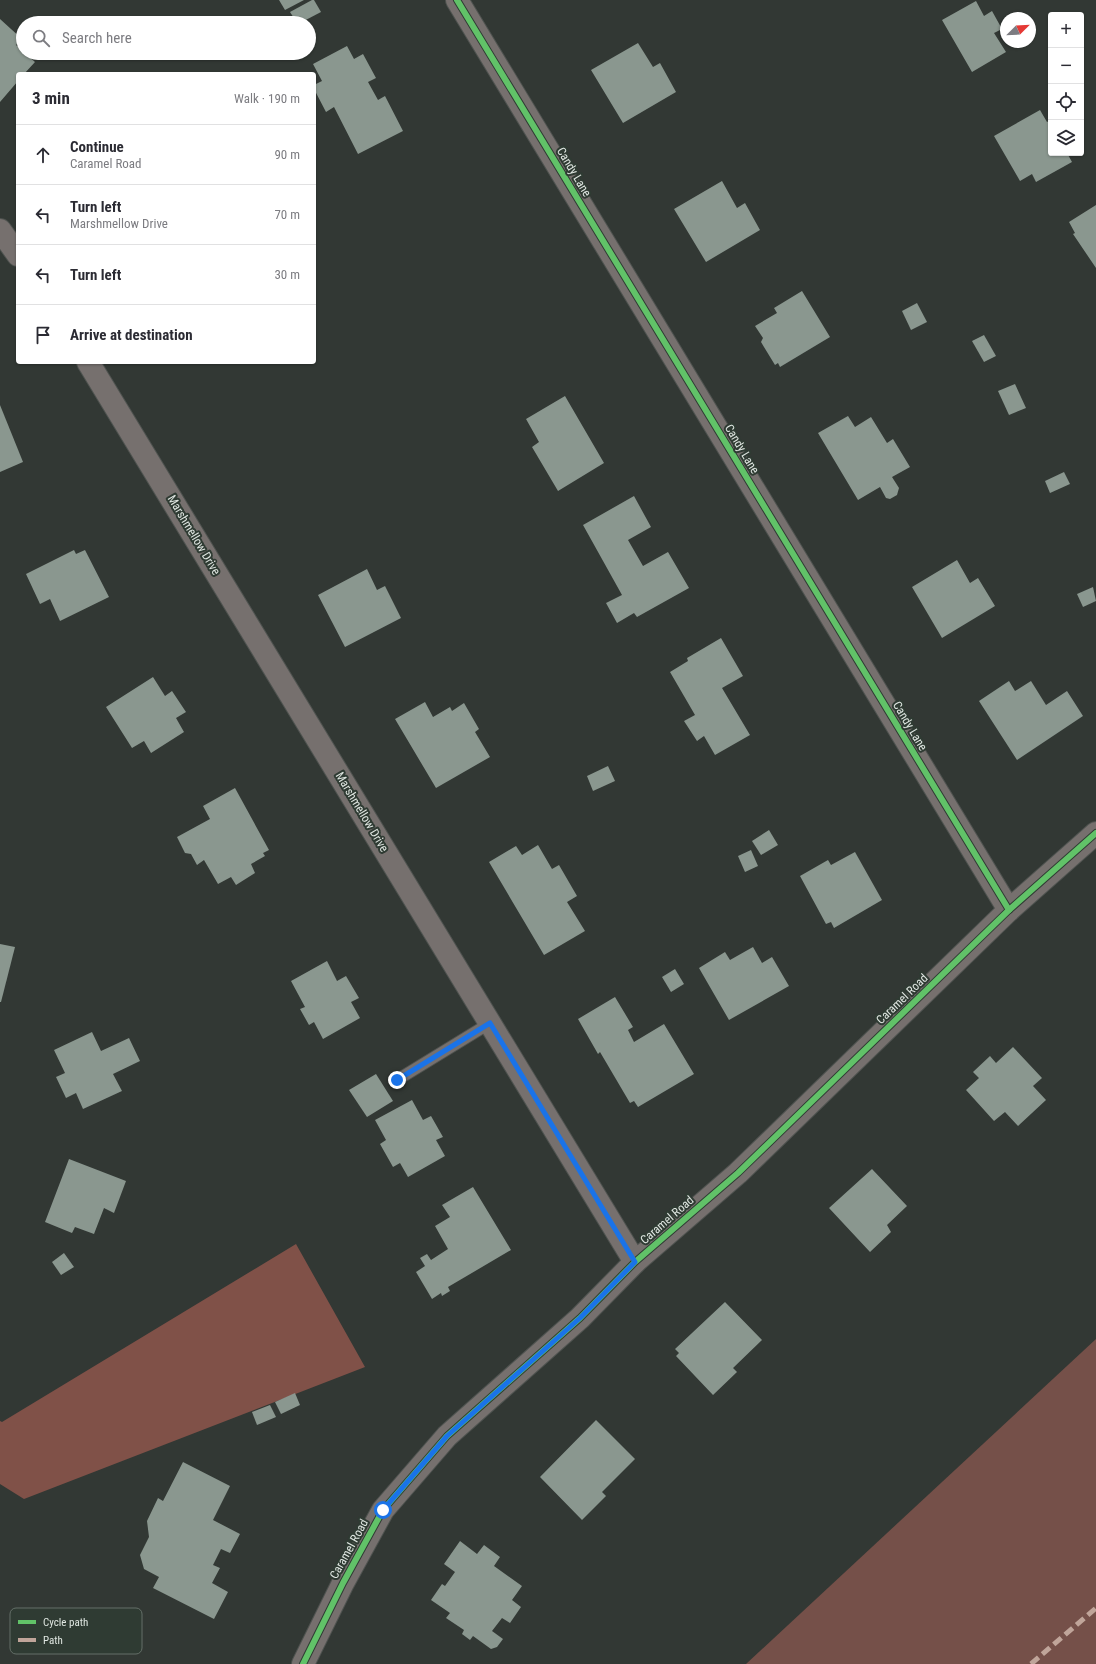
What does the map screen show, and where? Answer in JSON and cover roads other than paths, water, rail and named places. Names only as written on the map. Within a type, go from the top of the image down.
[{"type":"street","name":"Candy Lane","points":[[457,0],[1009,910]]},
{"type":"street","points":[[0,230],[16,252]]},
{"type":"street","name":"Marshmellow Drive","points":[[89,364],[635,1262]]},
{"type":"street","name":"Caramel Road","points":[[303,1664],[343,1583],[383,1510],[447,1436],[580,1318],[635,1262],[738,1172],[1009,910],[1096,832]]},
{"type":"lane","points":[[397,1080],[490,1023]]}]
